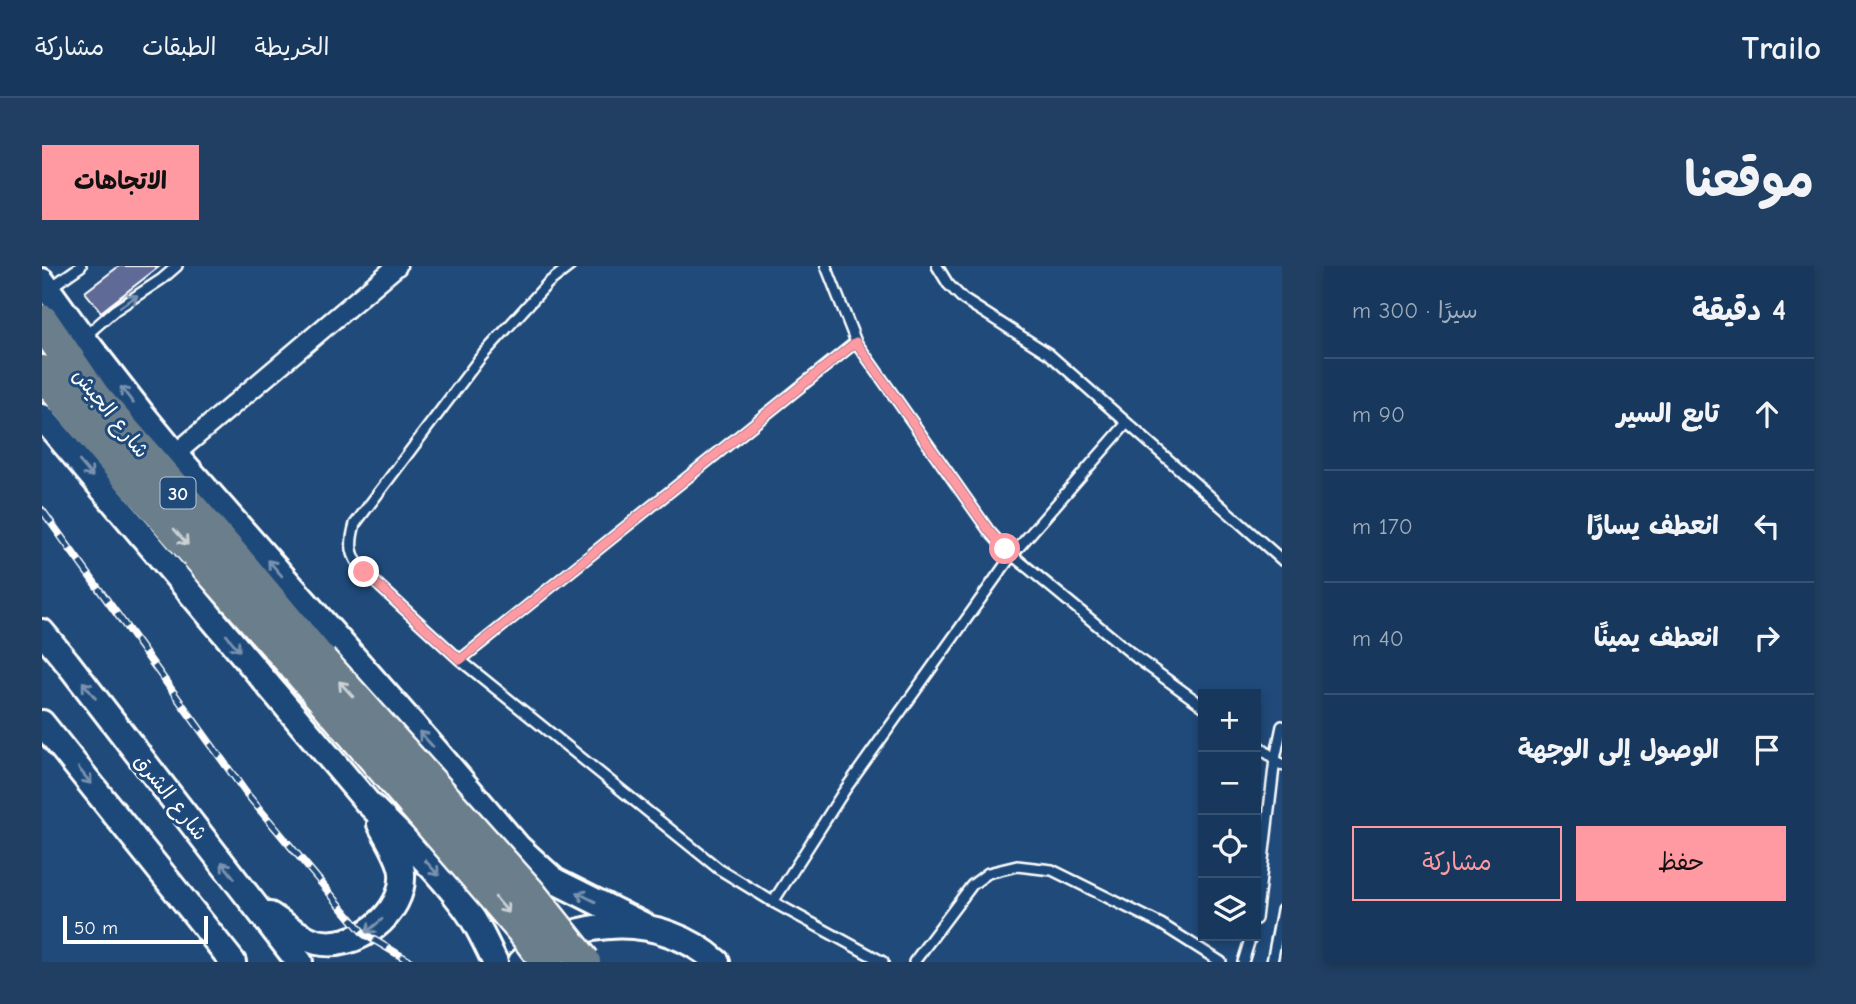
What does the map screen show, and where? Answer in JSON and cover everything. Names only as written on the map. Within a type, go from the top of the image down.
[{"type":"highway","name":"شارع الجيش","points":[[42,321],[94,397],[234,557],[309,664]]},
{"type":"highway","name":"شارع الجيش","points":[[42,372],[105,450],[309,664]]},
{"type":"highway","name":"30","points":[[309,664],[547,962]]},
{"type":"highway","name":"30","points":[[309,664],[529,893],[584,962]]},
{"type":"main road","points":[[45,285],[83,338],[175,454],[519,847],[555,881],[648,927],[690,943],[717,962]]},
{"type":"main road","points":[[42,417],[367,802],[415,849],[461,902],[482,934],[495,962]]},
{"type":"main road","name":"شارع الشرق","points":[[42,632],[300,962]]},
{"type":"main road","points":[[42,723],[233,962]]},
{"type":"main road","points":[[256,906],[314,941],[328,944],[347,941],[380,923],[399,892],[402,873],[389,841],[367,802]]},
{"type":"main road","points":[[521,962],[552,940],[575,931],[599,926],[648,927]]},
{"type":"street","points":[[175,454],[397,266]]},
{"type":"lane","points":[[45,285],[80,266]]},
{"type":"lane","points":[[83,338],[115,310],[177,266]]},
{"type":"lane","points":[[570,266],[548,283],[480,358],[355,524],[350,540],[354,559],[364,572],[460,660],[719,869],[883,962]]},
{"type":"lane","points":[[826,266],[856,342],[989,531],[1012,555],[1137,658],[1198,702]]},
{"type":"lane","points":[[937,266],[948,284],[963,299],[1049,354],[1282,560]]},
{"type":"lane","points":[[460,660],[856,342]]},
{"type":"lane","points":[[773,902],[844,791],[1012,555],[1127,423]]},
{"type":"lane","points":[[1261,885],[1282,726]]},
{"type":"lane","points":[[1261,748],[1279,762]]},
{"type":"lane","points":[[914,962],[972,885],[988,873],[1017,866],[1052,870],[1161,924],[1221,962]]},
{"type":"lane","points":[[1272,962],[1282,910]]},
{"type":"lane","points":[[1242,962],[1249,941]]},
{"type":"building","points":[[119,266],[160,266],[101,312],[85,292]]},
{"type":"railway","points":[[42,510],[246,793],[364,934],[411,962]]},
{"type":"route","points":[[364,572],[460,660],[856,342],[989,531],[1005,549]]}]
